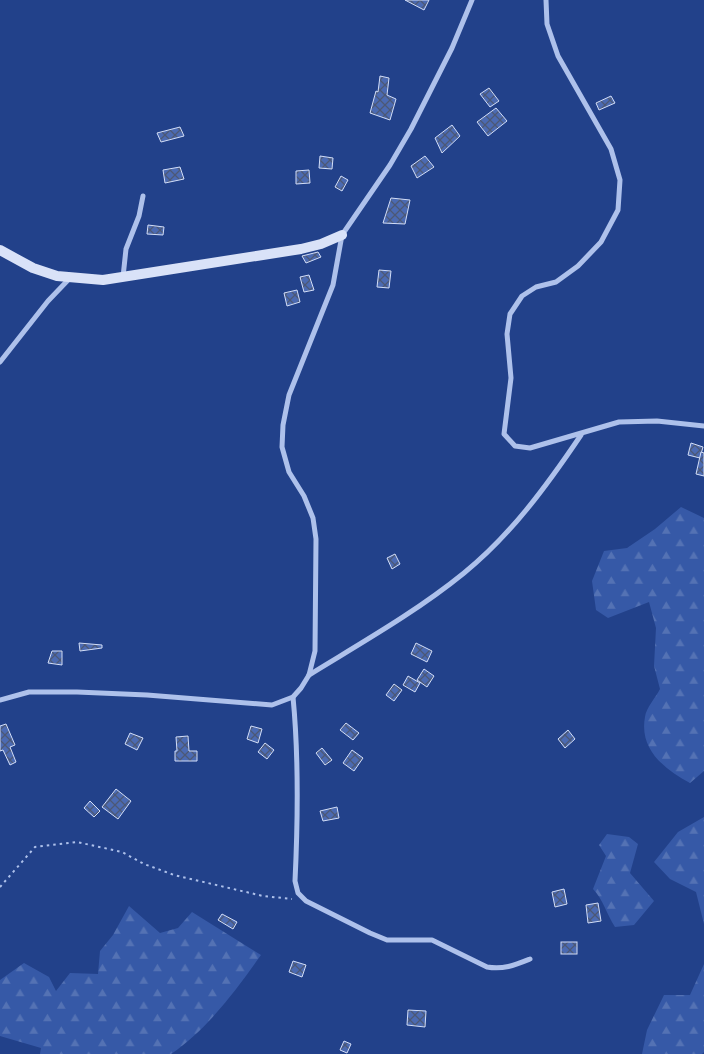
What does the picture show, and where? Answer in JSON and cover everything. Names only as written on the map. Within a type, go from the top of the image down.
[{"type":"street","points":[[309,675],[314,651],[316,539],[313,518],[304,496],[289,472],[282,448],[282,424],[295,378],[333,286],[342,235],[390,165],[411,129],[452,48],[472,0]]},
{"type":"street","points":[[546,0],[547,24],[558,56],[611,149],[620,180],[618,210],[601,242],[578,266],[556,282],[536,286],[522,296],[510,314],[507,334],[511,378],[504,434],[515,446],[530,448],[619,422],[657,421],[704,426]]},
{"type":"street","points":[[123,278],[126,249],[139,216],[143,196]]},
{"type":"street","points":[[0,250],[33,268],[70,278],[103,280],[301,249],[321,244],[342,235]]},
{"type":"street","points":[[0,362],[48,301],[70,278]]},
{"type":"street","points":[[0,700],[30,692],[77,692],[148,694],[272,705],[293,697],[309,675],[409,611],[464,573],[493,546],[553,477],[582,434]]},
{"type":"street","points":[[293,697],[297,739],[299,802],[295,881],[298,893],[334,917],[387,940],[432,940],[487,968],[506,968],[530,959]]},
{"type":"path","points":[[0,887],[35,846],[77,842],[122,852],[144,864],[174,875],[263,896],[306,900]]},
{"type":"green space","points":[[681,507],[704,518],[704,771],[690,783],[671,771],[656,757],[646,739],[645,717],[649,706],[660,689],[654,666],[656,628],[649,602],[608,618],[596,610],[592,581],[604,551],[627,548],[655,529]]},
{"type":"green space","points":[[704,817],[704,924],[696,892],[670,879],[654,862],[678,832]]},
{"type":"green space","points":[[607,834],[629,837],[638,844],[630,873],[654,901],[634,925],[615,927],[593,889],[606,856],[599,845]]},
{"type":"green space","points":[[129,906],[160,933],[178,928],[192,912],[261,955],[231,996],[209,1021],[171,1054],[40,1054],[41,1048],[0,1036],[0,980],[24,963],[49,977],[56,991],[70,973],[98,974],[100,951],[113,935]]},
{"type":"green space","points":[[704,964],[704,1052],[702,1054],[642,1054],[647,1030],[664,995],[690,995]]},
{"type":"building","points":[[405,0],[429,0],[424,10]]},
{"type":"building","points":[[380,76],[389,78],[387,95],[396,99],[390,120],[370,113],[376,91],[378,92]]},
{"type":"building","points":[[489,88],[499,101],[490,107],[480,94]]},
{"type":"building","points":[[611,96],[615,103],[599,110],[596,103]]},
{"type":"building","points":[[496,108],[507,121],[488,136],[477,122]]},
{"type":"building","points":[[452,125],[460,136],[442,153],[435,138]]},
{"type":"building","points":[[180,127],[184,136],[161,142],[157,133]]},
{"type":"building","points":[[320,156],[333,158],[332,169],[319,168]]},
{"type":"building","points":[[425,156],[434,167],[417,178],[411,166]]},
{"type":"building","points":[[180,167],[184,179],[165,183],[163,170]]},
{"type":"building","points":[[309,170],[310,183],[296,184],[296,171]]},
{"type":"building","points":[[341,176],[348,180],[342,191],[335,187]]},
{"type":"building","points":[[391,198],[410,200],[405,224],[383,223]]},
{"type":"building","points":[[148,225],[164,227],[163,235],[147,234]]},
{"type":"building","points":[[318,252],[321,257],[306,263],[302,256]]},
{"type":"building","points":[[379,270],[391,271],[389,288],[377,287]]},
{"type":"building","points":[[309,275],[314,290],[304,292],[300,277]]},
{"type":"building","points":[[297,290],[300,302],[287,306],[284,293]]},
{"type":"building","points":[[691,443],[703,447],[700,458],[688,455]]},
{"type":"building","points":[[701,452],[704,453],[704,476],[696,474]]},
{"type":"building","points":[[395,554],[400,564],[392,569],[387,558]]},
{"type":"building","points":[[79,643],[102,645],[102,648],[80,651]]},
{"type":"building","points":[[416,643],[432,651],[427,662],[411,654]]},
{"type":"building","points":[[52,651],[62,651],[62,665],[48,663]]},
{"type":"building","points":[[424,669],[434,676],[427,687],[417,680]]},
{"type":"building","points":[[408,676],[420,683],[415,692],[403,685]]},
{"type":"building","points":[[394,684],[402,690],[394,701],[386,695]]},
{"type":"building","points":[[346,723],[359,733],[353,740],[340,730]]},
{"type":"building","points":[[6,724],[15,745],[10,747],[16,762],[10,765],[3,750],[0,751],[0,726]]},
{"type":"building","points":[[251,726],[262,729],[258,743],[247,739]]},
{"type":"building","points":[[568,730],[575,739],[565,748],[558,739]]},
{"type":"building","points":[[130,733],[143,738],[137,750],[125,744]]},
{"type":"building","points":[[188,736],[189,751],[197,751],[197,761],[175,761],[175,751],[177,751],[176,737]]},
{"type":"building","points":[[265,743],[274,750],[267,759],[258,752]]},
{"type":"building","points":[[322,748],[332,760],[325,765],[316,753]]},
{"type":"building","points":[[352,750],[363,758],[354,771],[343,763]]},
{"type":"building","points":[[116,789],[131,801],[118,819],[102,807]]},
{"type":"building","points":[[90,801],[100,811],[94,817],[84,808]]},
{"type":"building","points":[[337,807],[339,818],[323,821],[320,811]]},
{"type":"building","points":[[564,889],[567,904],[555,907],[552,892]]},
{"type":"building","points":[[598,903],[601,921],[588,923],[586,905]]},
{"type":"building","points":[[222,914],[237,922],[233,929],[218,920]]},
{"type":"building","points":[[561,942],[577,942],[577,954],[561,954]]},
{"type":"building","points":[[293,961],[306,965],[302,977],[289,972]]},
{"type":"building","points":[[408,1010],[426,1011],[425,1027],[407,1025]]},
{"type":"building","points":[[344,1041],[351,1044],[347,1053],[340,1050]]}]
